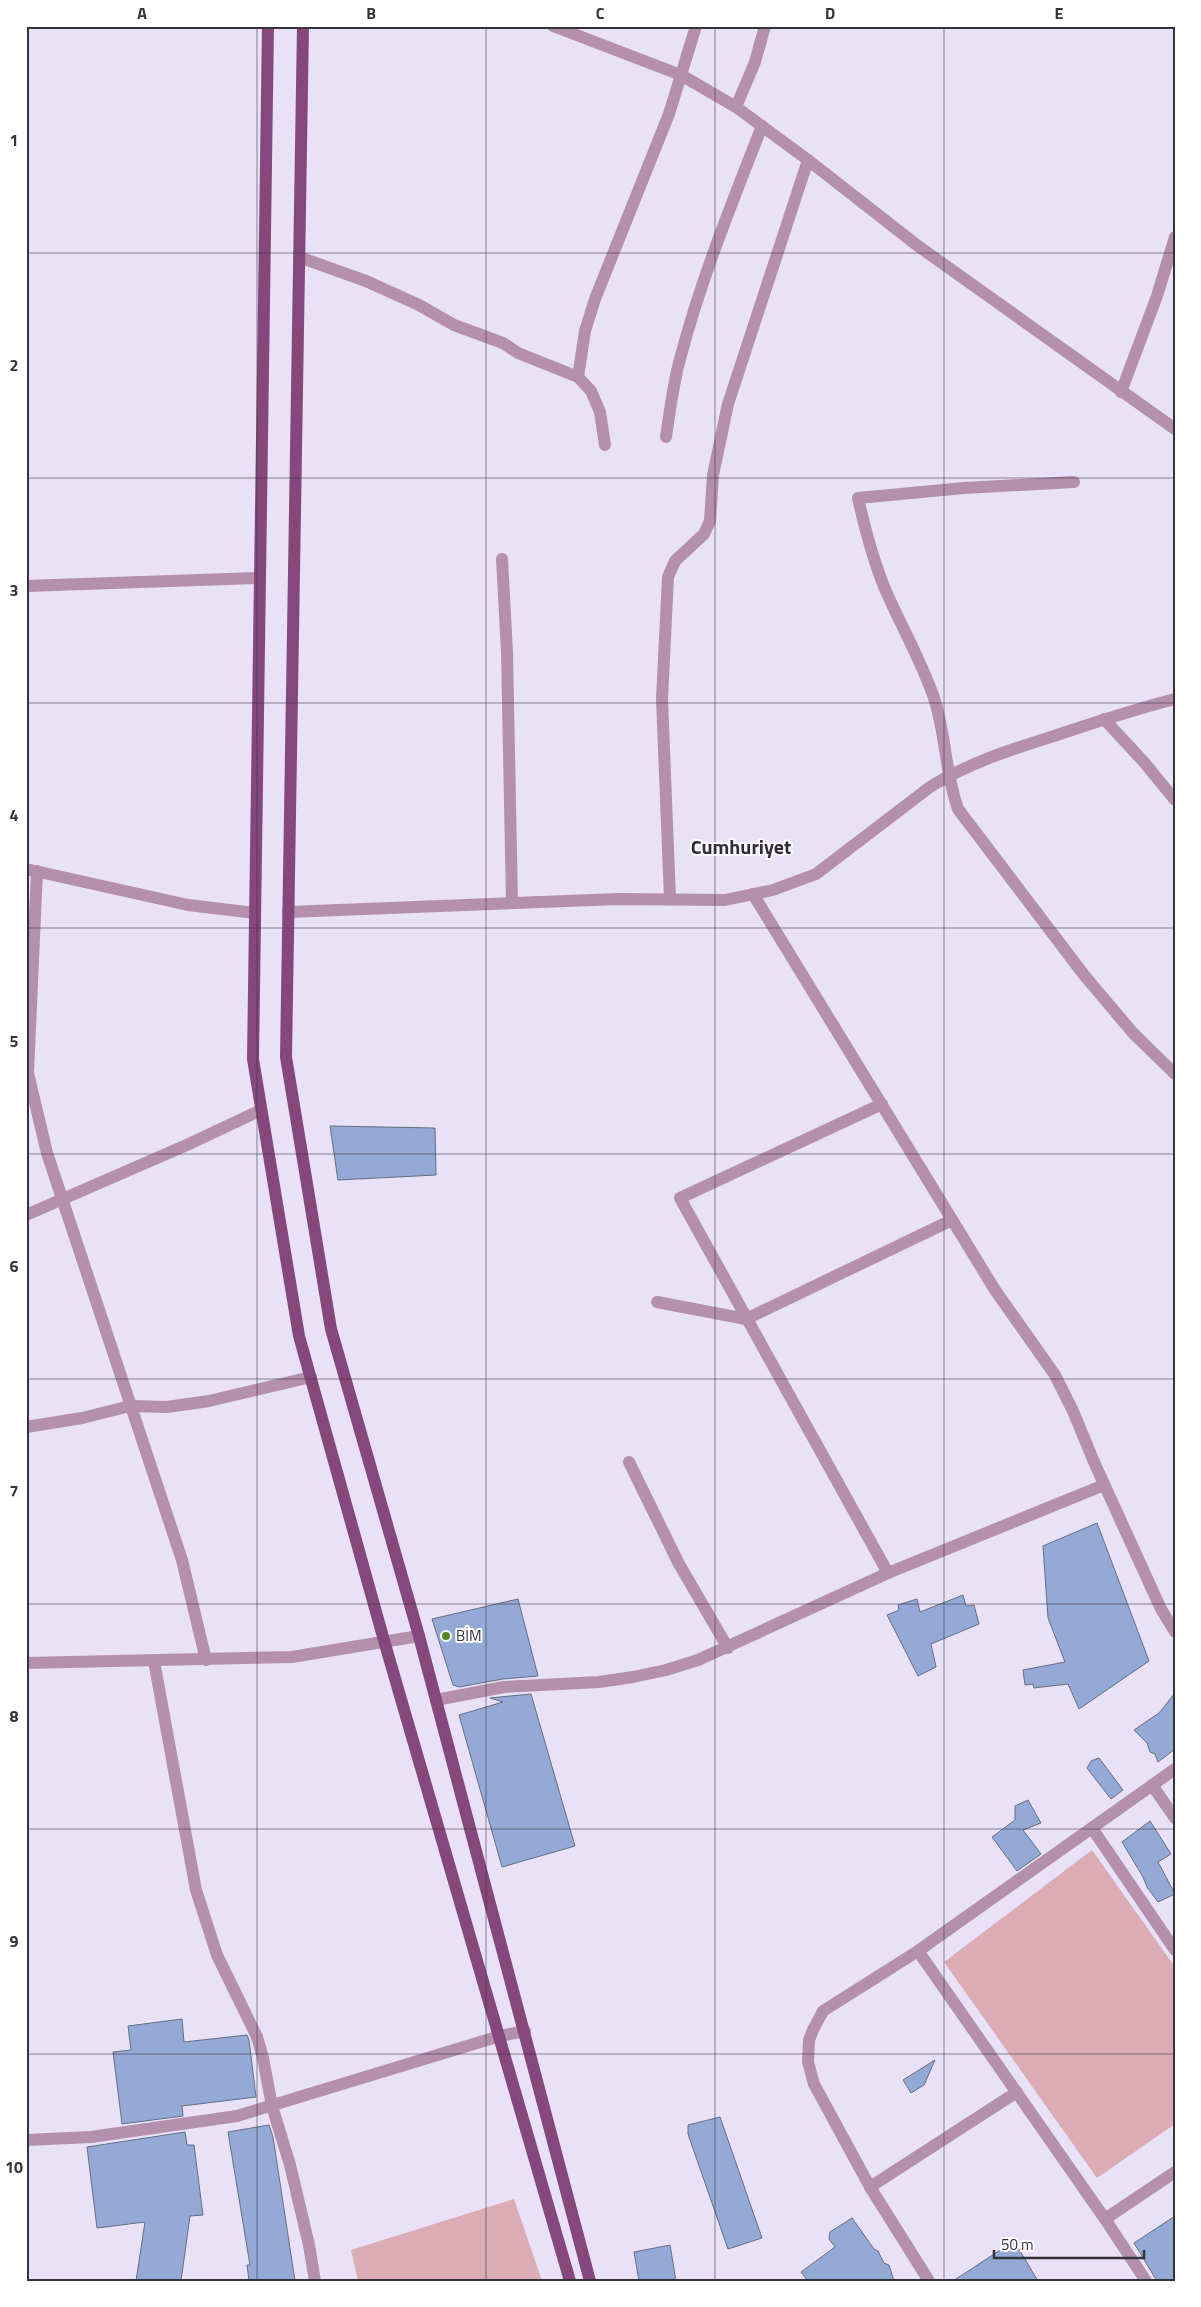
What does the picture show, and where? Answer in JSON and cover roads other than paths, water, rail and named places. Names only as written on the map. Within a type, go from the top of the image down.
[{"type":"main road","points":[[268,26],[253,1059],[299,1336],[385,1644],[570,2281]]},
{"type":"main road","points":[[303,26],[286,1057],[331,1329],[419,1636],[590,2281]]},
{"type":"street","points":[[553,26],[681,75],[736,107],[808,160],[918,246],[1175,429]]},
{"type":"street","points":[[578,377],[585,331],[595,299],[669,114],[696,26]]},
{"type":"street","points":[[736,107],[755,62],[765,26]]},
{"type":"street","points":[[666,437],[679,360],[691,318],[716,243],[762,126]]},
{"type":"street","points":[[670,898],[662,699],[668,577],[675,561],[704,534],[710,521],[713,475],[728,404],[808,160]]},
{"type":"street","points":[[1122,392],[1157,296],[1175,237]]},
{"type":"street","points":[[299,257],[366,281],[419,305],[454,325],[503,343],[518,354],[578,377],[591,391],[600,412],[605,446]]},
{"type":"street","points":[[1074,482],[964,488],[858,498],[865,530],[885,590],[918,657],[934,699],[946,747],[956,803],[967,823],[1084,975],[1133,1033],[1175,1074]]},
{"type":"street","points":[[502,559],[507,652],[512,903]]},
{"type":"street","points":[[26,586],[259,578]]},
{"type":"street","points":[[288,912],[670,898],[725,900],[773,890],[816,874],[930,787],[986,757],[1104,719],[1175,699]]},
{"type":"street","points":[[1104,719],[1143,761],[1175,800]]},
{"type":"street","points":[[206,1660],[182,1560],[47,1153],[28,1073],[31,870],[188,905],[255,913]]},
{"type":"street","points":[[753,894],[995,1290],[1055,1374],[1161,1609],[1175,1632]]},
{"type":"street","points":[[882,1104],[680,1198],[888,1572]]},
{"type":"street","points":[[26,1215],[189,1144],[261,1110]]},
{"type":"street","points":[[657,1302],[746,1319],[952,1220]]},
{"type":"street","points":[[26,1428],[82,1418],[130,1406],[167,1406],[209,1401],[311,1377]]},
{"type":"street","points":[[629,1462],[679,1564],[728,1648]]},
{"type":"street","points":[[436,1700],[504,1687],[599,1682],[666,1670],[728,1648],[888,1572],[1104,1484]]},
{"type":"street","points":[[26,1663],[292,1657],[385,1644],[419,1636]]},
{"type":"street","points":[[154,1661],[196,1890],[217,1955],[257,2037],[272,2106],[290,2165],[309,2245],[315,2281]]},
{"type":"street","points":[[929,2281],[870,2188],[814,2084],[808,2062],[809,2040],[823,2011],[918,1951],[1175,1769]]},
{"type":"street","points":[[1152,1785],[1175,1818]]},
{"type":"street","points":[[1092,1828],[1175,1950]]},
{"type":"street","points":[[918,1951],[1105,2218],[1146,2281]]},
{"type":"street","points":[[26,2140],[82,2138],[237,2116],[500,2036],[525,2031]]},
{"type":"street","points":[[870,2188],[1017,2092]]},
{"type":"street","points":[[1105,2218],[1175,2172]]},
{"type":"place","name":"BİM","points":[[446,1636]]},
{"type":"district","name":"Cumhuriyet","points":[[741,847]]}]
